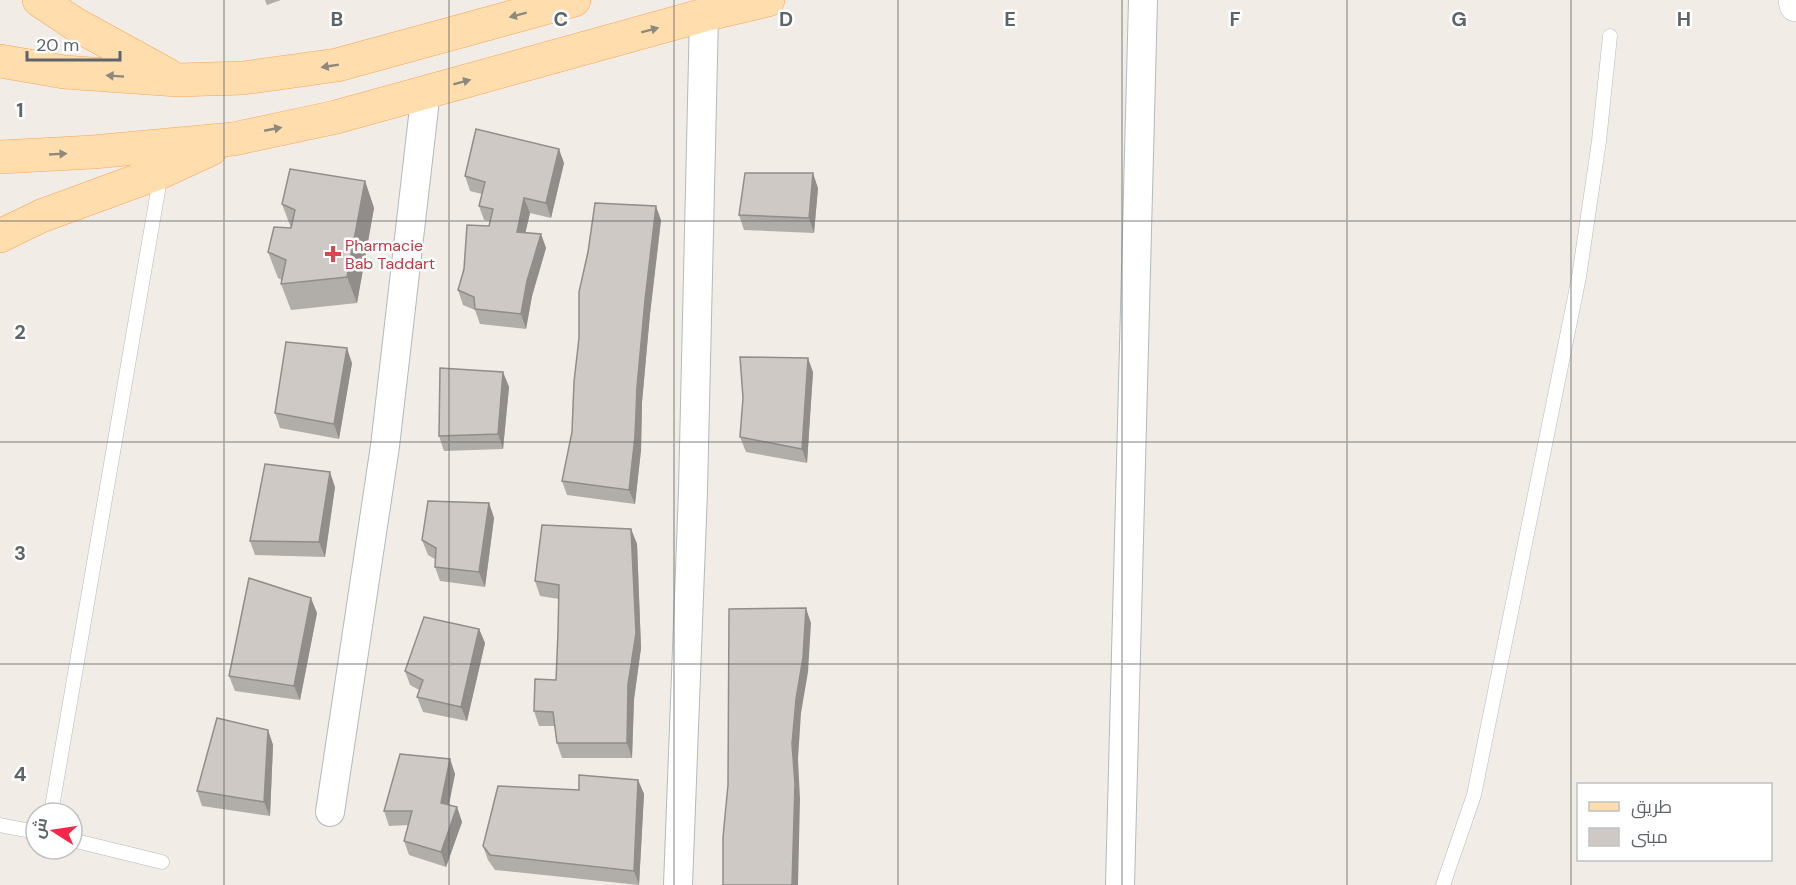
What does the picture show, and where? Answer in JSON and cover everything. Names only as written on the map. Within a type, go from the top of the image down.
[{"type":"main road","points":[[39,0],[75,24],[177,80]]},
{"type":"main road","points":[[0,61],[64,72],[177,80],[243,78],[337,65],[574,0]]},
{"type":"main road","points":[[0,157],[93,152],[233,139],[336,117],[704,15],[768,0]]},
{"type":"main road","points":[[0,236],[41,216],[161,172],[233,139]]},
{"type":"street","points":[[1120,885],[1143,0]]},
{"type":"street","points":[[1795,0],[1796,5]]},
{"type":"street","points":[[678,885],[693,491],[704,15]]},
{"type":"street","points":[[330,812],[385,446],[426,91]]},
{"type":"lane","points":[[1443,885],[1474,795],[1579,278],[1599,141],[1610,36]]},
{"type":"lane","points":[[53,801],[161,172]]},
{"type":"lane","points":[[0,825],[24,830]]},
{"type":"lane","points":[[84,843],[162,862]]},
{"type":"building","points":[[476,129],[559,149],[546,203],[524,198],[517,232],[541,234],[527,281],[521,314],[475,309],[474,297],[458,290],[464,269],[467,225],[489,226],[493,209],[479,206],[485,182],[465,176]]},
{"type":"building","name":"Pharmacie Bab Taddart","points":[[290,169],[365,181],[347,277],[281,284],[286,260],[268,252],[274,227],[291,228],[295,210],[282,204]]},
{"type":"building","points":[[745,173],[813,173],[809,218],[739,215]]},
{"type":"building","points":[[595,203],[656,206],[645,300],[629,490],[562,481],[572,432],[579,338],[579,292]]},
{"type":"building","points":[[286,342],[347,348],[334,424],[275,413]]},
{"type":"building","points":[[740,357],[808,358],[802,449],[740,437],[743,398]]},
{"type":"building","points":[[440,368],[503,372],[498,434],[439,436]]},
{"type":"building","points":[[265,464],[330,472],[319,542],[250,541]]},
{"type":"building","points":[[428,501],[489,503],[479,572],[435,567],[436,548],[422,540]]},
{"type":"building","points":[[542,525],[631,529],[636,633],[628,684],[627,743],[557,743],[553,712],[534,711],[535,679],[556,680],[559,585],[535,581]]},
{"type":"building","points":[[249,578],[311,598],[294,686],[229,676]]},
{"type":"building","points":[[806,608],[803,657],[792,744],[795,784],[792,885],[723,885],[723,837],[728,785],[729,609]]},
{"type":"building","points":[[424,617],[479,629],[461,707],[417,697],[423,680],[405,671]]},
{"type":"building","points":[[217,718],[268,730],[264,802],[197,791]]},
{"type":"building","points":[[400,754],[450,759],[441,803],[457,807],[441,852],[404,841],[412,811],[384,811]]},
{"type":"building","points":[[579,775],[638,780],[634,871],[490,855],[483,846],[498,786],[579,790]]},
{"type":"place","name":"Pharmacie Bab Taddart","points":[[333,254]]}]
